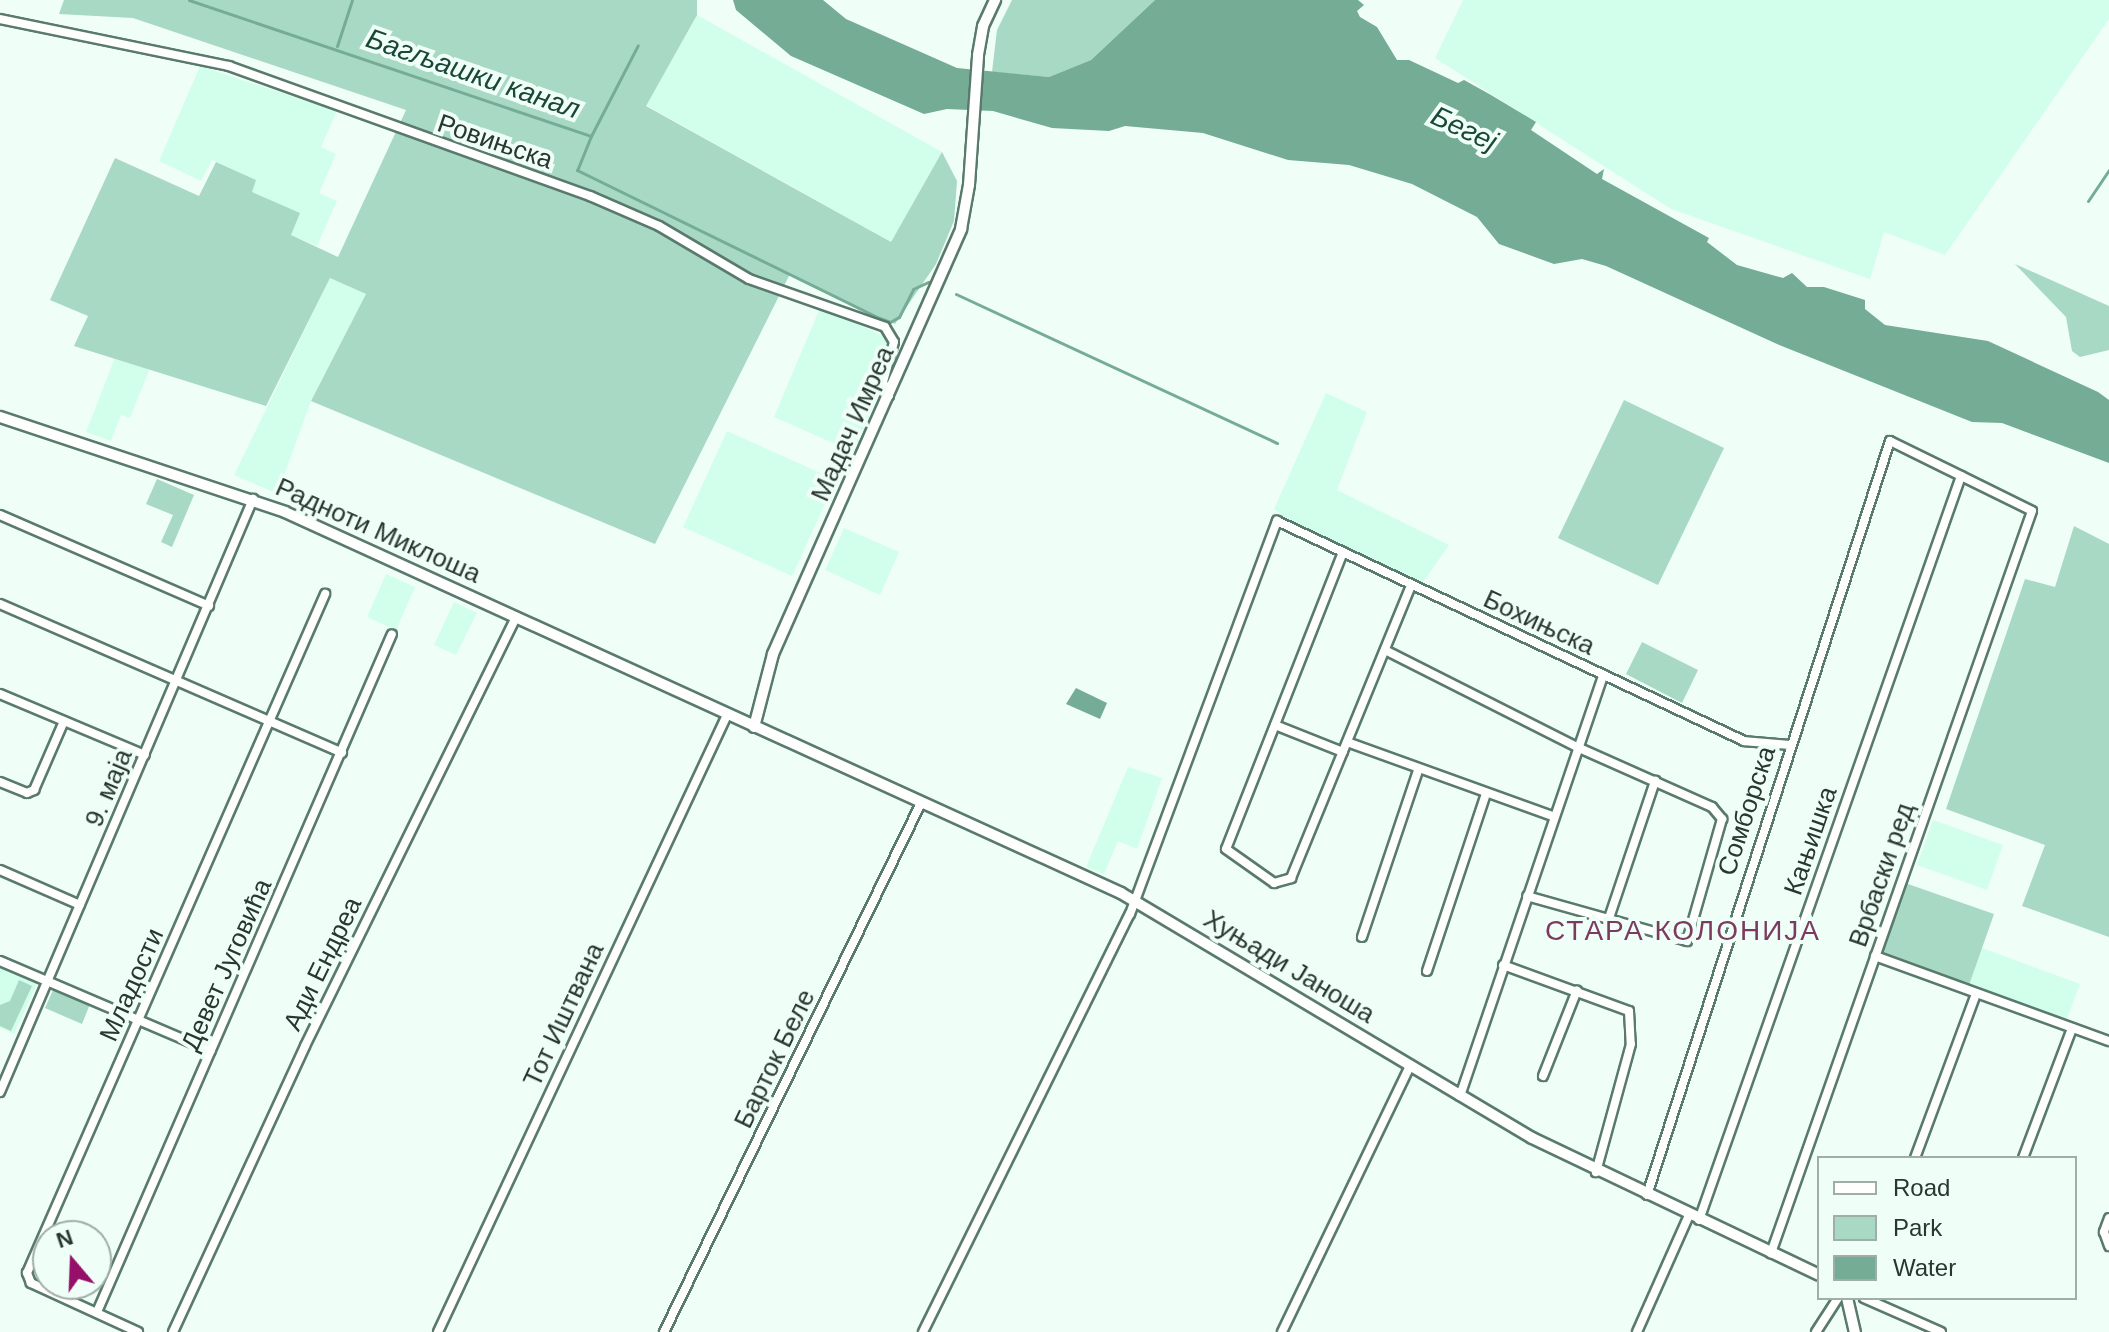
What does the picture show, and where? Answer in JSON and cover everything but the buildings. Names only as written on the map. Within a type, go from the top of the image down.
[{"type":"street","name":"Мадач Имреа","points":[[754,727],[773,654],[890,397],[961,229],[973,133],[978,55],[983,26],[995,0]]},
{"type":"street","name":"Ровињска","points":[[0,19],[229,66],[590,196],[667,231],[749,279],[885,327],[894,342],[883,382],[890,397]]},
{"type":"street","name":"Радноти Миклоша","points":[[0,417],[253,499],[727,715]]},
{"type":"street","name":"Сомборска","points":[[1647,1195],[1789,745],[1890,441],[1961,476]]},
{"type":"street","name":"Врбаски ред","points":[[1771,1253],[2032,511],[1961,476]]},
{"type":"street","name":"Кањишка","points":[[1637,1332],[1694,1218],[1961,476]]},
{"type":"street","name":"9. маја","points":[[0,1092],[253,499]]},
{"type":"street","points":[[0,515],[209,606]]},
{"type":"street","name":"Бохињска","points":[[1133,899],[1277,521],[1744,741],[1789,745]]},
{"type":"street","points":[[1343,552],[1226,849],[1274,883],[1289,881],[1411,585]]},
{"type":"street","name":"Младости","points":[[138,1332],[31,1283],[27,1273],[325,594]]},
{"type":"street","points":[[0,604],[342,753]]},
{"type":"street","name":"Ади Ендреа","points":[[173,1332],[298,1060],[516,617]]},
{"type":"street","name":"Девет Југовића","points":[[97,1312],[392,634]]},
{"type":"street","points":[[1385,650],[1577,747],[1712,807],[1722,819],[1687,941],[1527,896]]},
{"type":"street","points":[[1460,1096],[1603,675]]},
{"type":"street","points":[[0,694],[145,755]]},
{"type":"street","name":"Хуњади Јаноша","points":[[727,715],[1133,899],[1460,1096],[1596,1172],[1817,1274]]},
{"type":"street","name":"Тот Иштвана","points":[[438,1332],[727,715]]},
{"type":"street","points":[[0,782],[27,793],[34,790],[64,721]]},
{"type":"street","points":[[1275,725],[1343,752]]},
{"type":"street","points":[[1347,742],[1418,771],[1553,816]]},
{"type":"street","points":[[1362,937],[1418,771]]},
{"type":"street","points":[[1609,918],[1655,781]]},
{"type":"street","points":[[1427,971],[1486,794]]},
{"type":"street","name":"Барток Беле","points":[[664,1332],[921,803]]},
{"type":"street","points":[[0,870],[80,905]]},
{"type":"street","points":[[923,1332],[1133,899]]},
{"type":"street","points":[[1875,956],[2109,1041]]},
{"type":"street","points":[[0,961],[211,1051]]},
{"type":"street","points":[[1503,965],[1629,1011],[1631,1044],[1596,1172]]},
{"type":"street","points":[[1543,1076],[1577,990]]},
{"type":"street","points":[[1916,1156],[1976,994]]},
{"type":"street","points":[[2024,1156],[2072,1028]]},
{"type":"street","points":[[1282,1332],[1410,1066]]},
{"type":"street","points":[[2109,1218],[2104,1232],[2109,1246]]},
{"type":"street","points":[[1816,1332],[1837,1300]]},
{"type":"street","points":[[1847,1300],[1855,1332]]},
{"type":"street","points":[[1869,1300],[1941,1332]]},
{"type":"shaded area","points":[[1463,0],[2109,0],[2109,19],[1945,255],[1884,232],[1870,279],[1671,209],[1435,58]]},
{"type":"shaded area","points":[[697,15],[942,152],[891,242],[646,105]]},
{"type":"shaded area","points":[[200,66],[337,111],[321,147],[336,154],[319,193],[337,201],[317,246],[291,235],[251,192],[256,180],[212,160],[201,181],[159,161]]},
{"type":"shaded area","points":[[330,278],[366,294],[311,401],[278,492],[271,491],[234,475]]},
{"type":"shaded area","points":[[820,308],[891,339],[879,385],[884,405],[860,455],[774,417]]},
{"type":"shaded area","points":[[116,355],[150,368],[130,418],[121,415],[111,441],[86,432]]},
{"type":"shaded area","points":[[1326,393],[1367,412],[1337,490],[1449,545],[1423,582],[1291,522],[1274,509]]},
{"type":"shaded area","points":[[727,431],[836,480],[792,576],[683,527]]},
{"type":"shaded area","points":[[844,528],[899,552],[880,595],[825,570]]},
{"type":"shaded area","points":[[386,574],[415,587],[396,630],[367,617]]},
{"type":"shaded area","points":[[454,602],[477,613],[456,655],[434,645]]},
{"type":"shaded area","points":[[1128,767],[1162,778],[1137,849],[1118,841],[1104,874],[1086,867]]},
{"type":"shaded area","points":[[1933,820],[2003,845],[1987,890],[1917,865]]},
{"type":"shaded area","points":[[1982,948],[2080,984],[2065,1024],[1968,988]]},
{"type":"shaded area","points":[[0,964],[38,981],[14,1034],[0,1028]]},
{"type":"green space","points":[[64,0],[697,0],[697,15],[646,106],[891,242],[942,152],[957,181],[954,221],[936,264],[895,324],[790,274],[655,544],[311,401],[366,294],[330,278],[266,406],[74,346],[88,316],[50,300],[115,158],[199,196],[216,162],[256,180],[252,192],[300,213],[291,235],[338,257],[406,110],[133,18],[59,14]]},
{"type":"green space","points":[[1012,0],[1155,0],[1091,60],[1049,77],[992,72],[997,30]]},
{"type":"green space","points":[[2015,264],[2109,306],[2109,350],[2080,357],[2072,351],[2066,317]]},
{"type":"green space","points":[[1624,400],[1724,448],[1658,585],[1558,538]]},
{"type":"green space","points":[[157,479],[194,495],[172,547],[161,542],[173,515],[146,504]]},
{"type":"green space","points":[[2074,526],[2109,544],[2109,937],[2022,906],[2045,845],[1946,809],[2025,579],[2055,587]]},
{"type":"green space","points":[[1642,642],[1698,670],[1682,703],[1626,674]]},
{"type":"green space","points":[[1905,883],[1994,914],[1968,988],[1879,956]]},
{"type":"green space","points":[[19,980],[32,986],[11,1031],[0,1026],[0,1005],[10,1001]]},
{"type":"green space","points":[[54,988],[90,1004],[82,1024],[45,1008]]},
{"type":"water","name":"Бегеј","points":[[733,0],[823,0],[846,19],[957,68],[1049,77],[1091,60],[1155,0],[1358,0],[1364,5],[1357,11],[1360,17],[1377,27],[1397,60],[1409,60],[1458,83],[1464,80],[1536,122],[1531,130],[1597,174],[1604,169],[1602,179],[1709,238],[1707,242],[1737,265],[1783,278],[1792,273],[1807,287],[1824,287],[1865,300],[1865,309],[1885,325],[1988,341],[2098,392],[2109,400],[2109,463],[2002,423],[1972,422],[1777,344],[1606,266],[1582,259],[1554,264],[1499,244],[1477,217],[1412,184],[1349,165],[1288,160],[1203,133],[1125,126],[1109,131],[1052,128],[993,111],[947,109],[924,114],[791,56],[736,10]]},
{"type":"water","points":[[1076,688],[1107,703],[1100,719],[1066,704]]},
{"type":"waterway","name":"Багљашки канал","points":[[189,0],[591,136],[638,45]]},
{"type":"waterway","name":"Багљашки канал","points":[[337,46],[352,0]]},
{"type":"waterway","points":[[591,136],[577,170],[877,317],[890,322],[899,317],[913,289],[928,282]]},
{"type":"waterway","points":[[2088,201],[2109,170]]},
{"type":"waterway","points":[[956,294],[1277,443]]},
{"type":"district","name":"СТАРА КОЛОНИЈА","points":[[1683,931]]}]
